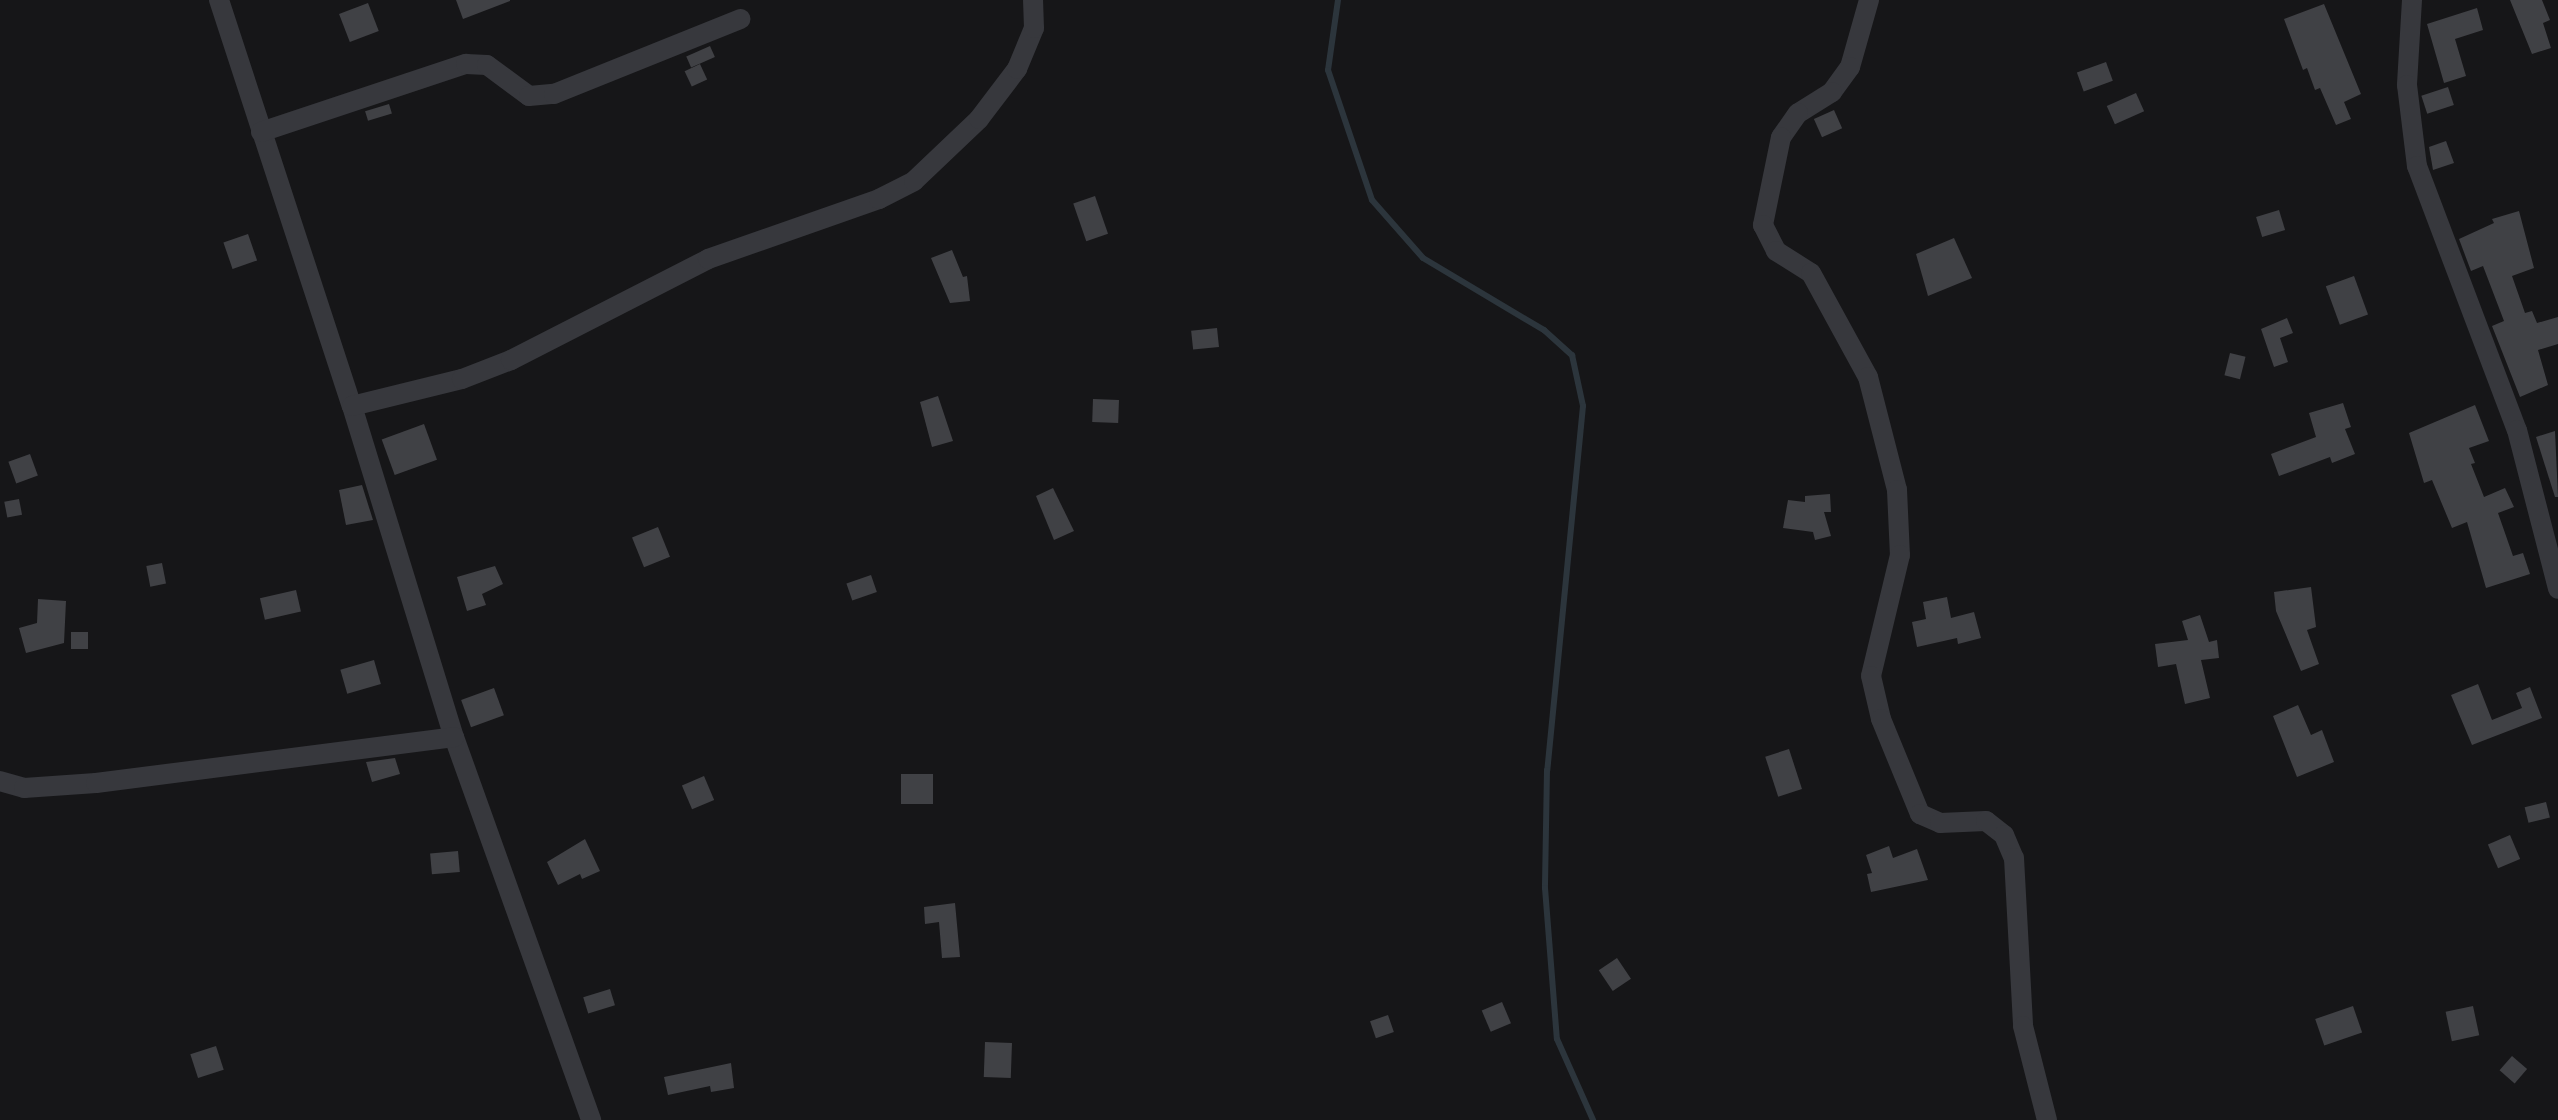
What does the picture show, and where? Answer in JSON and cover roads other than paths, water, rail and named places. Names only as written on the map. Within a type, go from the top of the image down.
[{"type":"street","points":[[219,0],[352,406],[454,737],[591,1120]]},
{"type":"street","points":[[352,406],[462,379],[511,360],[708,258],[879,199],[914,181],[979,119],[1017,69],[1034,28],[1033,0]]},
{"type":"street","points":[[1869,0],[1850,68],[1832,92],[1798,112],[1781,136],[1763,225],[1776,252],[1811,273],[1868,376],[1896,490],[1900,554],[1871,676],[1908,794],[1920,814],[1940,823],[1986,820],[2004,834],[2014,858],[2023,1026],[2047,1120]]},
{"type":"street","points":[[2412,0],[2407,85],[2417,166],[2517,430],[2558,589]]},
{"type":"street","points":[[261,132],[466,64],[487,65],[529,96],[554,94],[741,18]]},
{"type":"street","points":[[0,781],[24,788],[96,783],[454,737]]},
{"type":"waterway","points":[[1338,0],[1328,70],[1372,200],[1423,258],[1544,330],[1572,355],[1583,406],[1547,770],[1545,888],[1557,1039],[1593,1120]]}]
